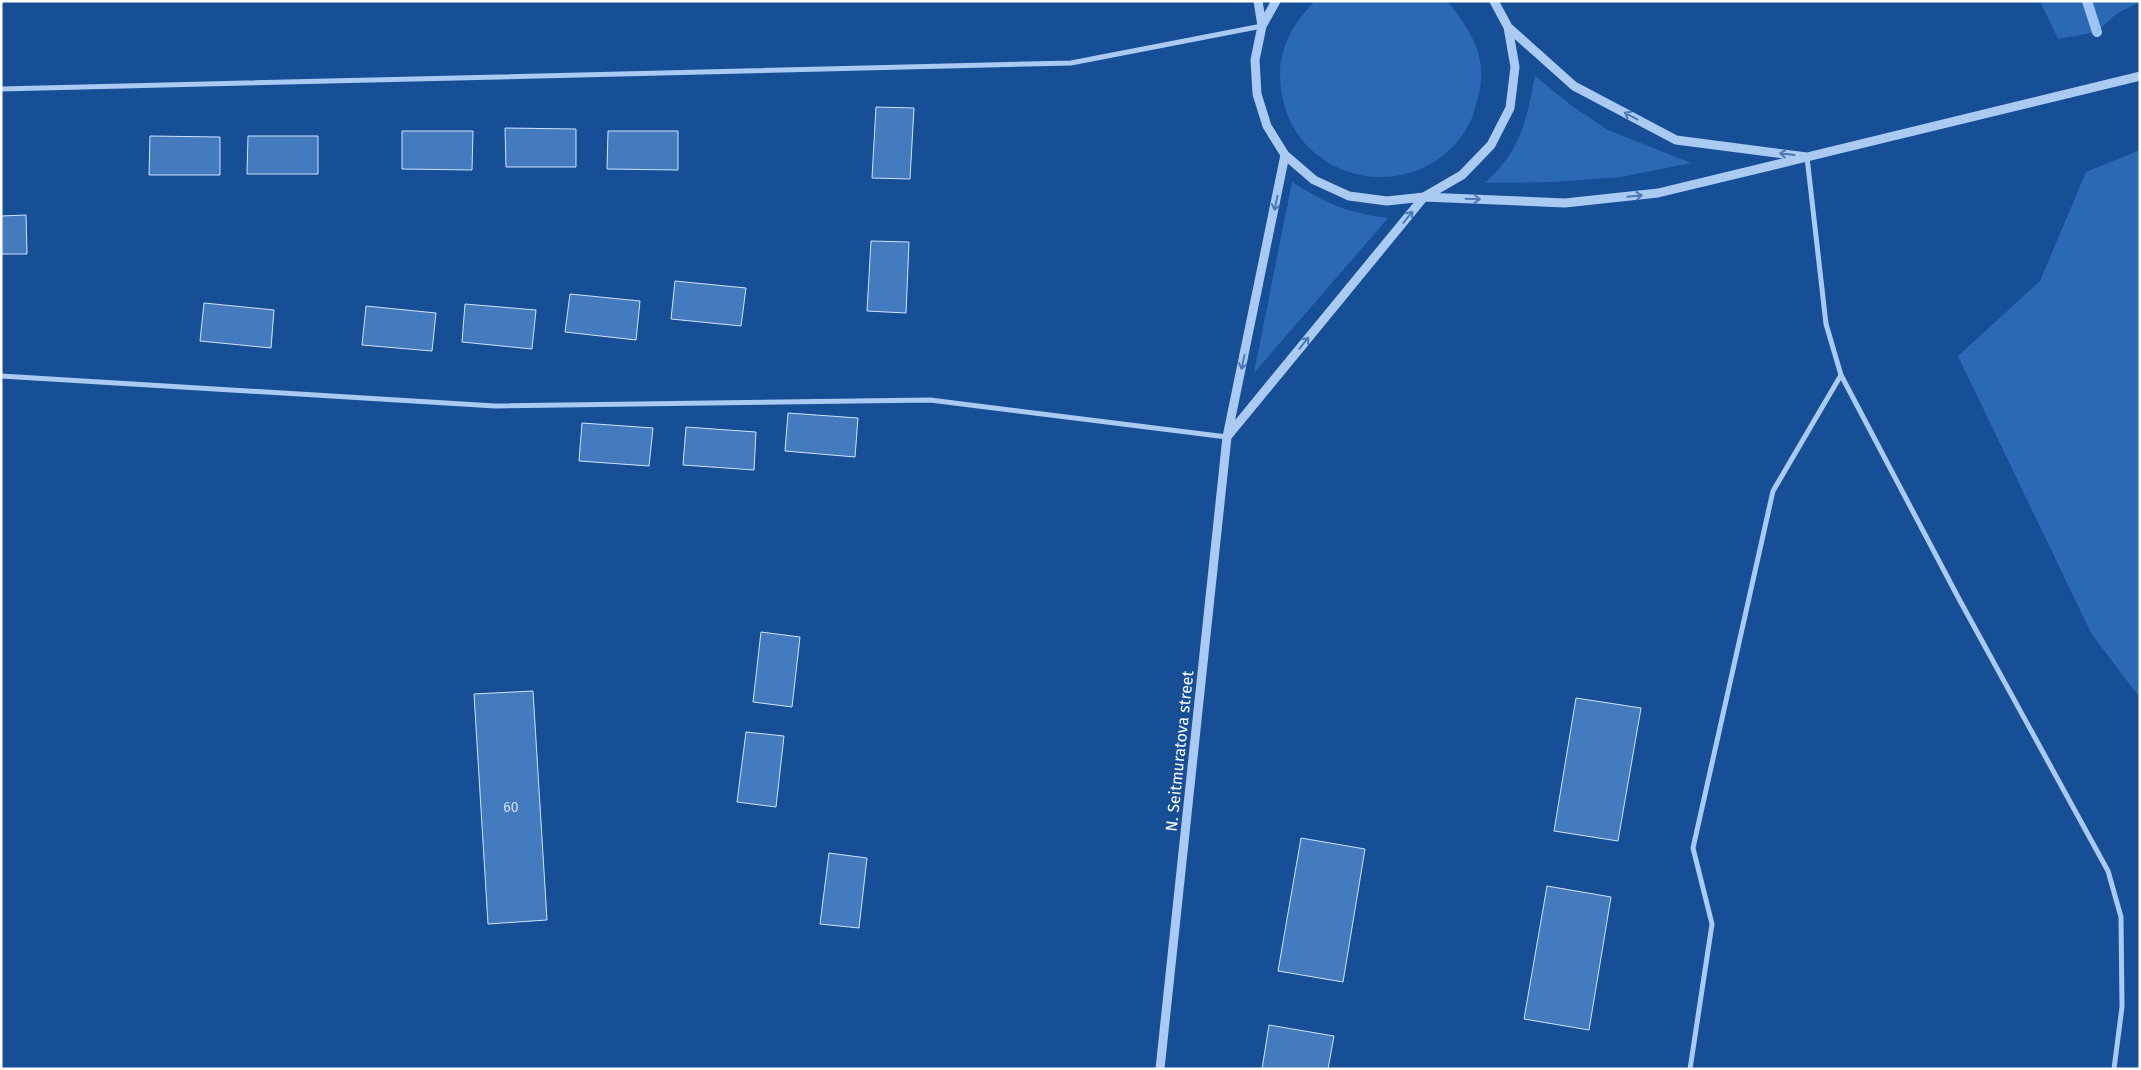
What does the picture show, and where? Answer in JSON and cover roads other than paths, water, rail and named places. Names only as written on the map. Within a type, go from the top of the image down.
[{"type":"street","points":[[1258,1],[1262,26]]},
{"type":"street","points":[[1276,1],[1262,26],[1255,60],[1257,94],[1267,126],[1286,155],[1314,180],[1349,196],[1387,201],[1424,197],[1565,203],[1658,193],[2140,76]]},
{"type":"street","points":[[1494,1],[1508,26],[1574,86],[1676,140],[1807,157]]},
{"type":"street","points":[[1,89],[1071,63],[1262,26]]},
{"type":"street","points":[[1,376],[495,406],[930,400],[1227,436],[1424,197],[1462,175],[1491,145],[1510,108],[1515,67],[1508,26]]},
{"type":"street","name":"N. Seitmuratova street","points":[[1160,1069],[1227,436],[1286,155]]},
{"type":"street","points":[[1807,157],[1826,324],[1841,374],[1959,599],[2108,871],[2121,917],[2122,1007],[2114,1069]]},
{"type":"street","points":[[1690,1069],[1712,924],[1693,848],[1773,491],[1841,374]]},
{"type":"waterway","points":[[2087,1],[2097,32]]}]
